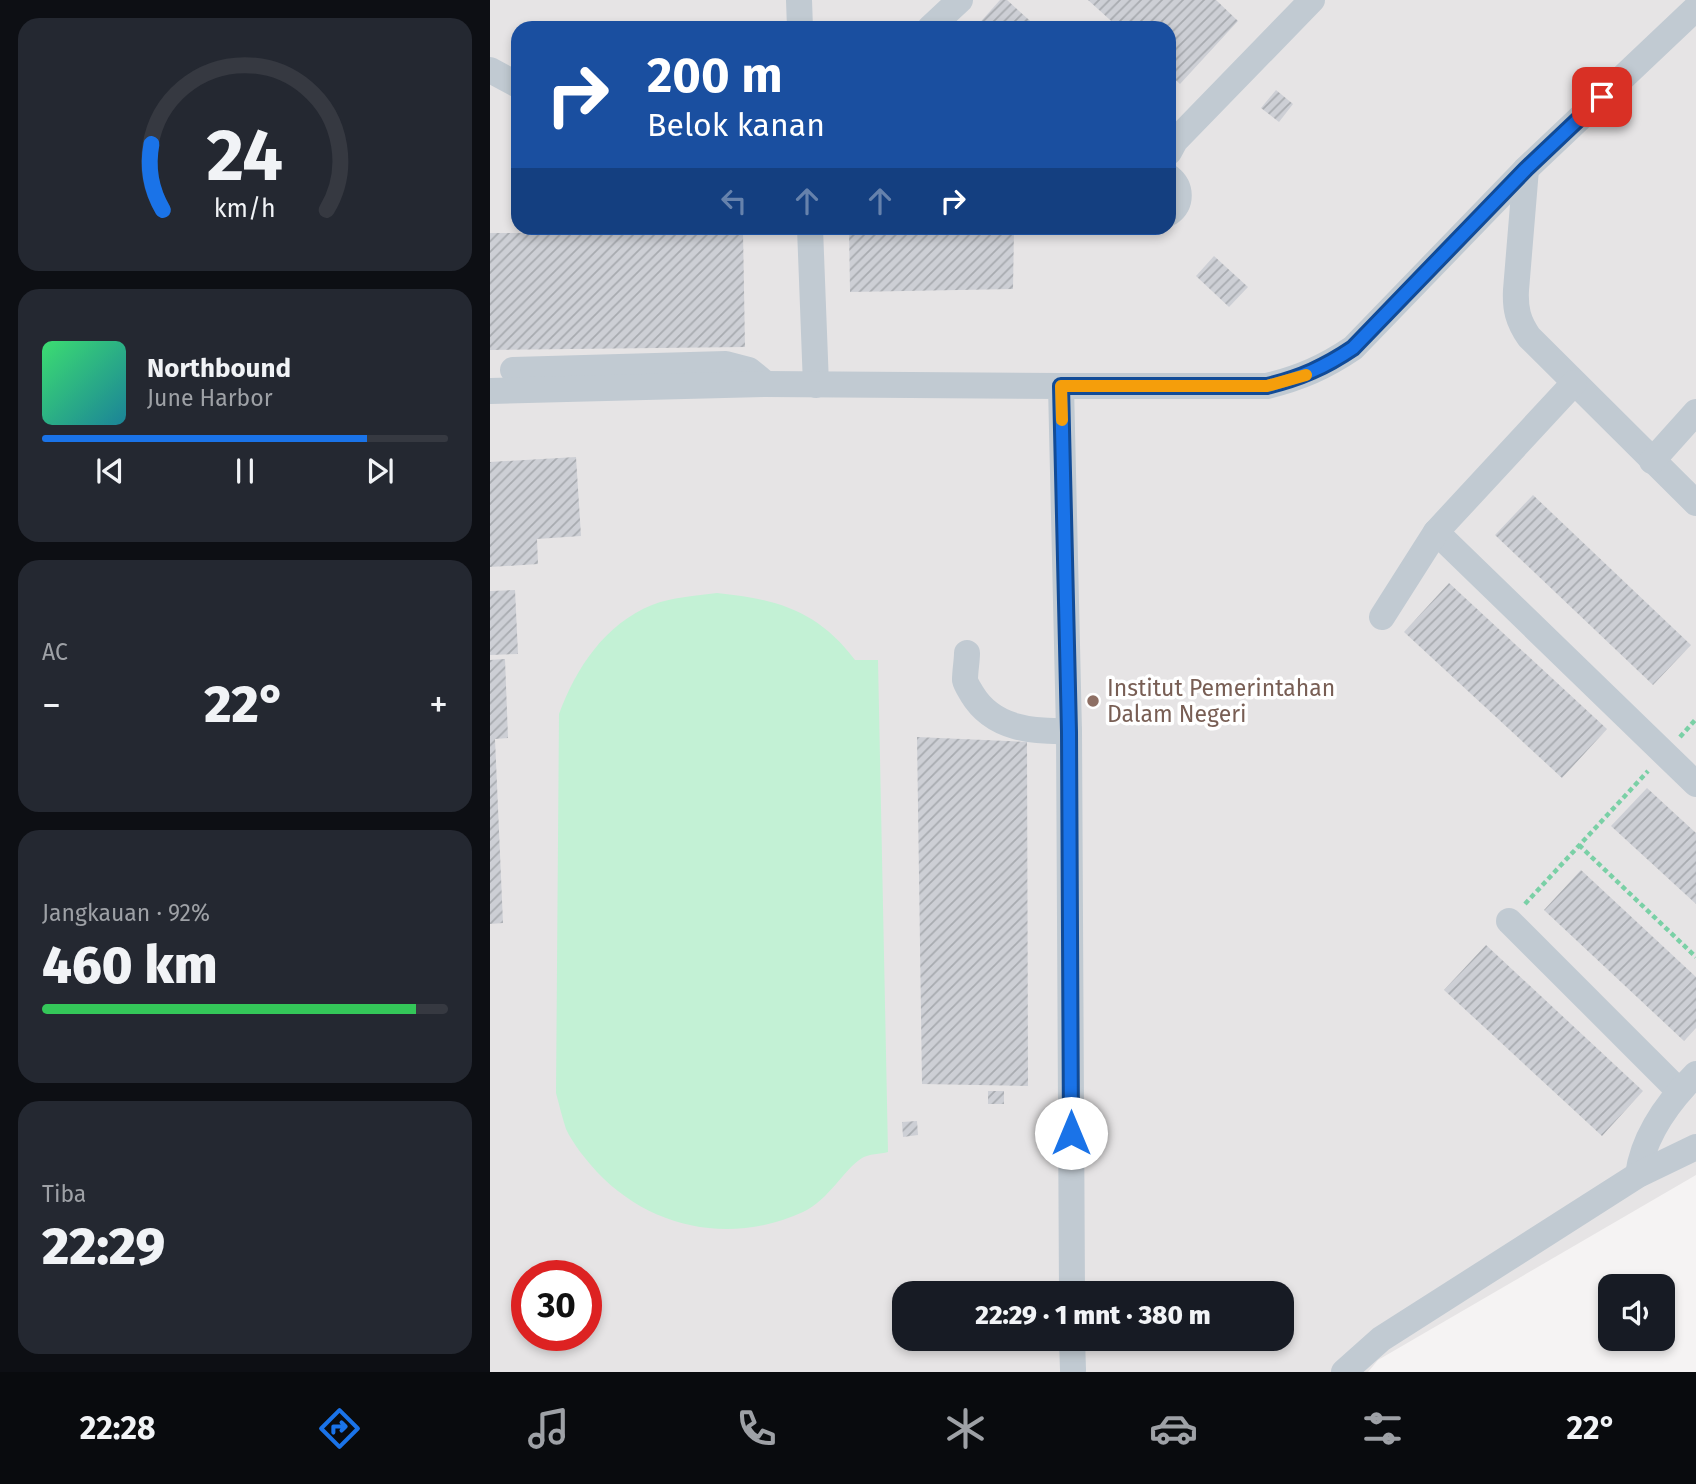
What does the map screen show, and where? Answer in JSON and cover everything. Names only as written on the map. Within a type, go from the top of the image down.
[{"type":"street","points":[[938,21],[960,0]]},
{"type":"street","points":[[1176,140],[1312,0]]},
{"type":"street","points":[[490,391],[766,384],[1267,386],[1300,378],[1326,367],[1353,348],[1526,169],[1696,8]]},
{"type":"street","points":[[490,70],[511,81]]},
{"type":"street","points":[[1526,169],[1516,310],[1529,337],[1696,503]]},
{"type":"street","points":[[1176,186],[1179,190],[1179,201],[1176,205]]},
{"type":"street","points":[[810,235],[816,386]]},
{"type":"street","points":[[513,370],[726,365],[749,370],[766,384]]},
{"type":"street","points":[[1382,617],[1436,532],[1574,383]]},
{"type":"street","points":[[1061,386],[1069,732],[1072,1281]]},
{"type":"street","points":[[1652,461],[1696,412]]},
{"type":"street","points":[[1436,532],[1696,784]]},
{"type":"street","points":[[967,653],[965,682],[988,713],[1007,724],[1033,732],[1069,732]]},
{"type":"street","points":[[1509,921],[1688,1082],[1641,1150],[1638,1175]]},
{"type":"street","points":[[1344,1372],[1373,1345],[1638,1175],[1696,1147]]},
{"type":"street","points":[[1073,1351],[1074,1371]]},
{"type":"path","points":[[1509,921],[1696,719]]},
{"type":"path","points":[[1579,845],[1696,957]]},
{"type":"shaded area","name":"Institut Pemerintahan Dalam Negeri","points":[[490,0],[1696,0],[1696,1175],[1378,1360],[1368,1372],[490,1372]]},
{"type":"green space","points":[[717,593],[759,599],[795,610],[826,630],[855,660],[878,660],[888,1152],[862,1158],[821,1200],[803,1212],[748,1228],[720,1229],[693,1226],[667,1218],[642,1207],[618,1191],[597,1172],[572,1140],[566,1129],[556,1093],[559,714],[574,680],[594,649],[620,624],[635,613],[660,602]]},
{"type":"building","points":[[1000,0],[1007,0],[1030,21],[981,21]]},
{"type":"building","points":[[1088,0],[1216,0],[1238,21],[1180,84],[1176,80],[1176,21],[1111,21]]},
{"type":"building","points":[[1276,90],[1293,104],[1279,122],[1261,108]]},
{"type":"building","points":[[490,233],[743,235],[745,347],[490,350]]},
{"type":"building","points":[[849,235],[1014,235],[1013,289],[850,292]]},
{"type":"building","points":[[1214,256],[1248,287],[1229,307],[1196,276]]},
{"type":"building","points":[[576,457],[581,536],[537,539],[538,564],[490,567],[490,462]]},
{"type":"building","points":[[1533,495],[1691,645],[1653,685],[1495,535]]},
{"type":"building","points":[[1449,583],[1607,729],[1562,778],[1404,632]]},
{"type":"building","points":[[515,590],[518,654],[490,655],[490,591]]},
{"type":"building","points":[[505,659],[508,738],[495,739],[503,923],[490,924],[490,660]]},
{"type":"building","points":[[917,737],[1027,742],[1028,1086],[922,1084]]},
{"type":"building","points":[[1647,788],[1696,833],[1696,904],[1611,826]]},
{"type":"building","points":[[1581,870],[1696,977],[1696,1028],[1684,1041],[1544,910]]},
{"type":"building","points":[[1486,945],[1643,1091],[1602,1136],[1444,990]]},
{"type":"building","points":[[988,1091],[1004,1091],[1004,1104],[988,1104]]},
{"type":"building","points":[[917,1121],[918,1135],[903,1137],[902,1122]]},
{"type":"slow traffic","points":[[1062,420],[1061,386],[1267,386],[1306,375]]},
{"type":"place","name":"Institut Pemerintahan Dalam Negeri","points":[[1093,701]]},
{"type":"route","points":[[1071,1133],[1069,732],[1061,386],[1267,386],[1300,378],[1326,367],[1353,348],[1526,169],[1602,97]]}]
